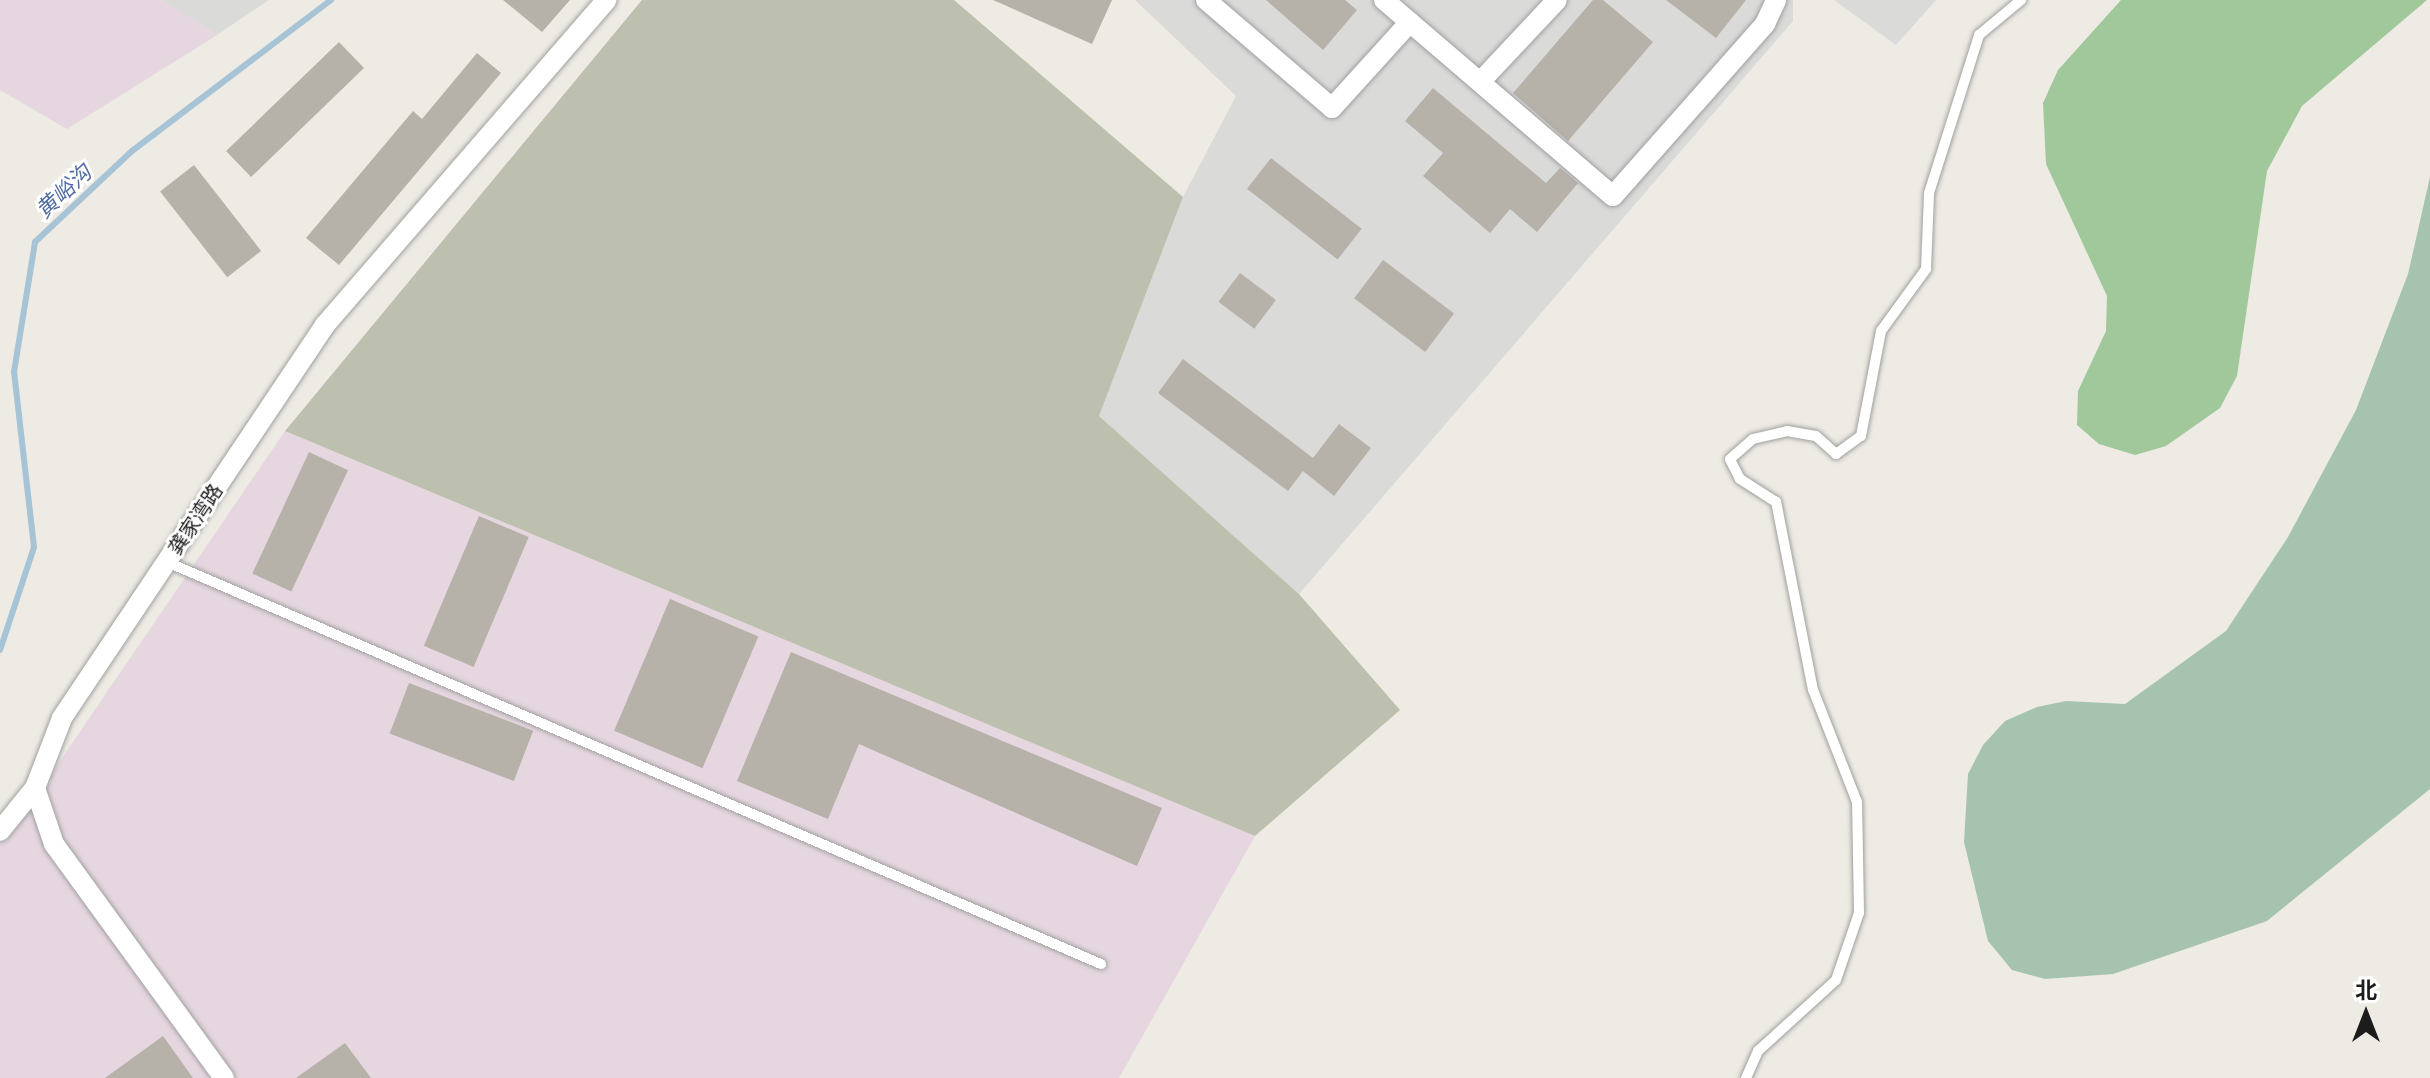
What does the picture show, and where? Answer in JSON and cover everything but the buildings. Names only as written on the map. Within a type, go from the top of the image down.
[{"type":"street","name":"龚家湾路","points":[[0,831],[35,788],[62,718],[325,325],[607,0]]},
{"type":"street","points":[[1206,0],[1332,108],[1410,22]]},
{"type":"street","points":[[1384,0],[1613,196],[1765,24],[1776,0]]},
{"type":"street","points":[[1480,82],[1557,0]]},
{"type":"street","points":[[35,788],[54,844],[224,1078]]},
{"type":"lane","points":[[1746,1078],[1758,1051],[1836,980],[1859,913],[1857,802],[1813,690],[1776,502],[1740,479],[1730,459],[1753,439],[1787,431],[1816,436],[1836,454],[1861,436],[1881,331],[1926,269],[1929,193],[1979,35],[2021,0]]},
{"type":"lane","points":[[167,562],[1101,964]]},
{"type":"shaded area","points":[[0,0],[161,0],[217,35],[67,129],[0,90]]},
{"type":"shaded area","points":[[161,0],[269,0],[217,35]]},
{"type":"shaded area","points":[[642,0],[954,0],[1183,197],[1099,416],[1299,594],[1400,710],[1255,836],[285,431]]},
{"type":"shaded area","points":[[1135,0],[1793,0],[1793,21],[1299,594],[1099,416],[1183,197],[1236,96]]},
{"type":"shaded area","points":[[1834,0],[1936,0],[1896,45]]},
{"type":"shaded area","points":[[2430,177],[2430,789],[2267,921],[2113,974],[2045,979],[2012,970],[1988,941],[1964,842],[1968,774],[1983,745],[2005,721],[2037,707],[2066,701],[2125,704],[2226,631],[2288,537],[2356,410],[2408,274]]},
{"type":"shaded area","points":[[285,431],[1255,836],[1119,1078],[0,1078],[0,815],[47,780]]},
{"type":"green space","points":[[2121,0],[2427,0],[2302,106],[2267,171],[2237,376],[2220,408],[2166,446],[2135,455],[2099,444],[2077,425],[2078,391],[2106,331],[2107,296],[2046,164],[2043,103],[2058,70]]},
{"type":"waterway","name":"黄峪沟","points":[[0,650],[34,547],[14,372],[35,242],[132,151],[331,0]]}]
